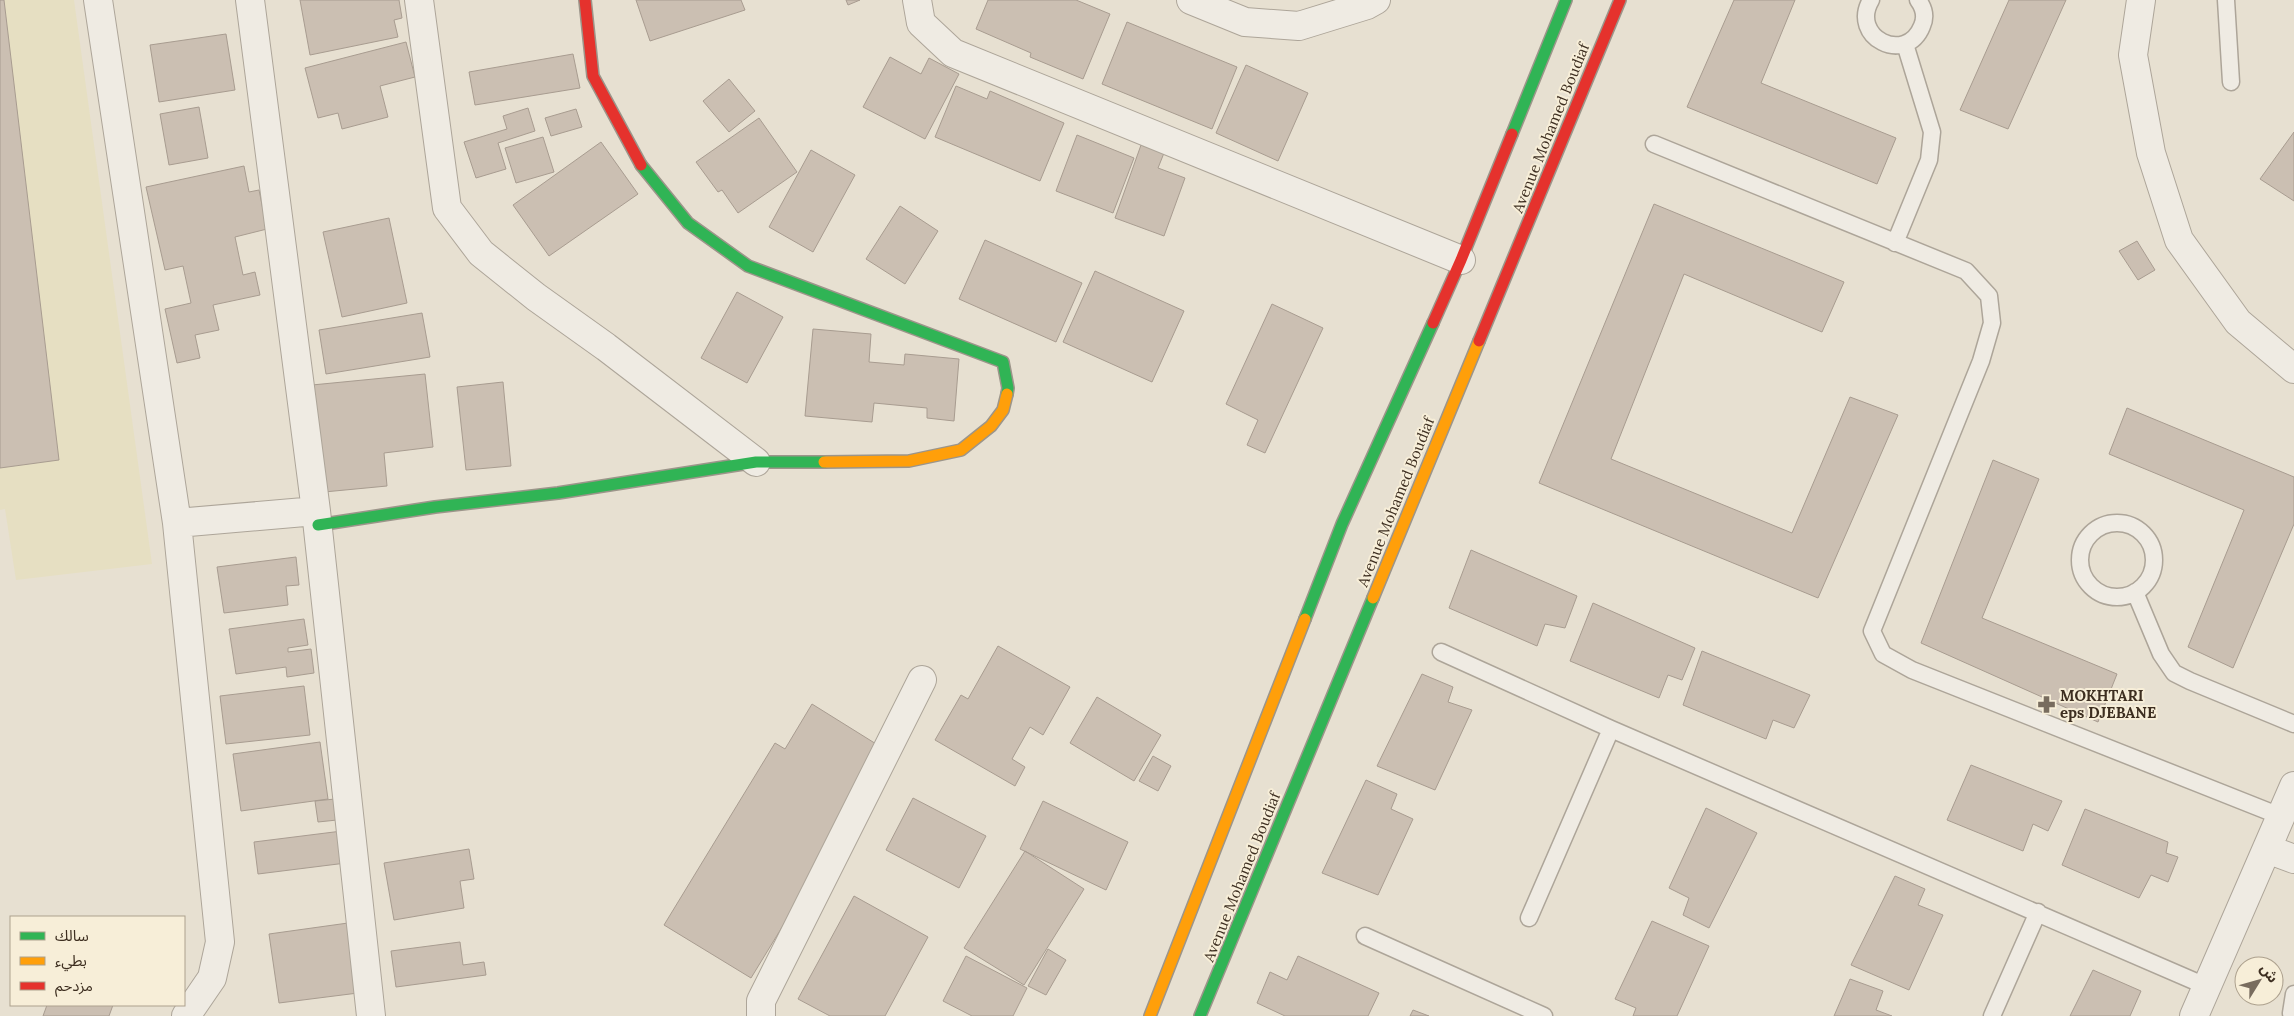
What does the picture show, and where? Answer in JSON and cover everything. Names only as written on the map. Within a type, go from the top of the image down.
[{"type":"main road","points":[[317,518],[558,493],[756,462],[909,461],[961,450],[991,426],[1003,410],[1008,388],[1003,362],[748,266],[688,223],[636,160],[593,76],[585,0]]},
{"type":"main road","points":[[1150,1016],[1342,524],[1461,260],[1566,0]]},
{"type":"main road","name":"Avenue Mohamed Boudiaf","points":[[1200,1016],[1620,0]]},
{"type":"street","points":[[98,0],[177,523],[220,942],[212,978],[186,1016]]},
{"type":"street","points":[[250,0],[317,518],[371,1016]]},
{"type":"street","points":[[419,0],[447,208],[481,253],[536,297],[606,347],[756,462]]},
{"type":"street","points":[[917,0],[921,23],[953,53],[1461,260]]},
{"type":"street","points":[[1191,0],[1245,22],[1299,26],[1367,5],[1376,0]]},
{"type":"street","points":[[2141,0],[2133,55],[2151,153],[2179,240],[2238,322],[2294,369]]},
{"type":"street","points":[[177,523],[317,518]]},
{"type":"street","points":[[760,1016],[761,1001],[922,680]]},
{"type":"street","points":[[2194,1016],[2294,786]]},
{"type":"street","points":[[2267,849],[2294,859]]},
{"type":"lane","points":[[1871,0],[1866,11],[1869,31],[1885,44],[1895,46],[1905,44],[1914,39],[1924,22],[1924,12],[1918,0]]},
{"type":"lane","points":[[2226,0],[2231,82]]},
{"type":"lane","points":[[1895,243],[1929,160],[1932,132],[1905,44]]},
{"type":"lane","points":[[1654,144],[1966,271],[1989,296],[1992,323],[1981,361],[1872,631],[1883,654],[1921,673],[2280,816]]},
{"type":"lane","points":[[2111,523],[2135,527],[2145,535],[2152,546],[2154,559],[2152,571],[2145,584],[2135,592],[2123,596],[2110,596],[2098,591],[2088,582],[2082,571],[2080,558],[2083,546],[2090,535],[2099,527],[2111,523]]},
{"type":"lane","points":[[2135,592],[2161,654],[2174,673],[2294,724]]},
{"type":"lane","points":[[1441,652],[1612,729],[2208,987]]},
{"type":"lane","points":[[1529,918],[1612,729]]},
{"type":"lane","points":[[1992,1016],[2038,912]]},
{"type":"lane","points":[[1365,936],[1544,1016]]},
{"type":"lane","points":[[2294,994],[2291,1013],[2294,1015]]},
{"type":"shaded area","points":[[0,0],[74,0],[152,564],[16,580],[5,509],[0,510]]},
{"type":"building","points":[[0,0],[4,0],[59,460],[0,468]]},
{"type":"building","points":[[300,0],[399,0],[402,18],[394,20],[398,37],[310,55]]},
{"type":"building","points":[[636,0],[741,0],[745,10],[650,41]]},
{"type":"building","points":[[846,0],[860,0],[848,5]]},
{"type":"building","points":[[988,0],[1076,0],[1110,14],[1083,79],[1030,57],[1031,53],[976,29]]},
{"type":"building","points":[[1734,0],[1795,0],[1761,83],[1896,138],[1877,184],[1687,107]]},
{"type":"building","points":[[2009,0],[2066,0],[2008,129],[1960,110]]},
{"type":"building","points":[[1127,22],[1237,67],[1212,129],[1102,84]]},
{"type":"building","points":[[226,34],[235,90],[159,102],[150,45]]},
{"type":"building","points":[[406,42],[415,77],[380,86],[388,117],[342,129],[338,113],[318,118],[305,68]]},
{"type":"building","points":[[573,54],[580,88],[475,105],[469,72]]},
{"type":"building","points":[[890,57],[921,74],[929,58],[959,74],[925,139],[863,107]]},
{"type":"building","points":[[1246,65],[1308,93],[1278,161],[1216,133]]},
{"type":"building","points":[[729,79],[755,111],[729,132],[703,101]]},
{"type":"building","points":[[956,86],[987,99],[990,91],[1064,123],[1040,181],[935,137]]},
{"type":"building","points":[[199,107],[208,158],[169,165],[160,114]]},
{"type":"building","points":[[528,108],[535,131],[498,143],[506,169],[476,178],[464,142],[507,129],[503,116]]},
{"type":"building","points":[[576,109],[582,127],[551,136],[545,118]]},
{"type":"building","points":[[759,118],[797,172],[738,213],[722,190],[718,192],[696,162]]},
{"type":"building","points":[[2294,132],[2294,201],[2260,179]]},
{"type":"building","points":[[1077,135],[1134,158],[1113,213],[1056,191]]},
{"type":"building","points":[[543,137],[554,172],[516,183],[505,148]]},
{"type":"building","points":[[601,142],[638,194],[549,256],[513,205]]},
{"type":"building","points":[[1141,145],[1164,153],[1158,168],[1185,178],[1164,236],[1115,218]]},
{"type":"building","points":[[811,150],[855,175],[813,252],[769,227]]},
{"type":"building","points":[[244,166],[249,192],[259,190],[267,229],[235,237],[243,275],[255,272],[260,295],[213,305],[219,330],[195,335],[200,358],[177,363],[165,309],[191,303],[183,266],[165,270],[146,187]]},
{"type":"building","points":[[1654,204],[1844,282],[1822,332],[1684,274],[1611,459],[1792,533],[1850,397],[1898,415],[1818,598],[1539,483]]},
{"type":"building","points":[[900,206],[938,231],[905,284],[866,259]]},
{"type":"building","points":[[389,218],[407,303],[342,317],[323,232]]},
{"type":"building","points":[[985,240],[1082,283],[1056,342],[959,299]]},
{"type":"building","points":[[2137,241],[2155,270],[2138,280],[2119,251]]},
{"type":"building","points":[[1095,271],[1184,311],[1152,382],[1063,342]]},
{"type":"building","points":[[737,292],[783,317],[747,383],[701,358]]},
{"type":"building","points":[[1272,304],[1323,328],[1265,453],[1247,445],[1258,420],[1226,404]]},
{"type":"building","points":[[422,313],[430,357],[326,374],[319,330]]},
{"type":"building","points":[[813,329],[871,334],[869,362],[904,365],[905,354],[959,359],[954,421],[927,418],[927,408],[874,403],[872,422],[805,416]]},
{"type":"building","points":[[425,374],[433,447],[384,453],[387,486],[324,492],[312,385]]},
{"type":"building","points":[[503,382],[511,466],[466,470],[457,387]]},
{"type":"building","points":[[2127,408],[2294,477],[2294,524],[2233,668],[2188,647],[2244,510],[2109,454]]},
{"type":"building","points":[[1993,460],[2039,479],[1982,618],[2117,674],[2098,722],[1921,643]]},
{"type":"building","points":[[1471,550],[1577,596],[1565,628],[1545,624],[1537,646],[1449,608]]},
{"type":"building","points":[[296,557],[299,585],[286,586],[288,605],[224,613],[217,567]]},
{"type":"building","points":[[1593,603],[1695,648],[1682,680],[1668,675],[1659,698],[1570,661]]},
{"type":"building","points":[[304,619],[308,645],[288,648],[288,652],[311,649],[314,673],[287,677],[286,667],[236,674],[229,629]]},
{"type":"building","points":[[998,646],[1070,687],[1043,735],[1030,727],[1012,759],[1025,767],[1015,786],[935,740],[961,695],[968,699]]},
{"type":"building","points":[[1702,651],[1810,695],[1794,728],[1773,720],[1766,739],[1683,705]]},
{"type":"building","points":[[1422,674],[1453,687],[1448,702],[1472,710],[1435,790],[1377,766]]},
{"type":"building","points":[[304,686],[310,735],[226,744],[220,696]]},
{"type":"building","points":[[1097,697],[1161,735],[1134,781],[1070,743]]},
{"type":"building","points":[[812,704],[889,752],[751,978],[664,925],[775,743],[785,749]]},
{"type":"building","points":[[320,742],[328,799],[241,811],[233,754]]},
{"type":"building","points":[[1153,756],[1171,766],[1158,791],[1139,781]]},
{"type":"building","points":[[1971,765],[2062,801],[2048,831],[2033,824],[2023,851],[1947,820]]},
{"type":"building","points":[[1366,780],[1397,794],[1391,809],[1413,819],[1378,895],[1322,873]]},
{"type":"building","points":[[913,798],[986,836],[959,888],[886,850]]},
{"type":"building","points":[[335,799],[337,820],[318,822],[315,801]]},
{"type":"building","points":[[1043,801],[1128,842],[1106,890],[1020,849]]},
{"type":"building","points":[[1706,808],[1757,833],[1709,928],[1683,915],[1689,898],[1669,888]]},
{"type":"building","points":[[2085,809],[2168,842],[2166,853],[2178,857],[2168,882],[2151,875],[2139,898],[2062,865]]},
{"type":"building","points":[[342,831],[346,863],[258,874],[254,842]]},
{"type":"building","points":[[469,849],[474,879],[460,881],[464,908],[394,920],[384,863]]},
{"type":"building","points":[[1025,851],[1084,889],[1024,985],[964,948]]},
{"type":"building","points":[[1895,876],[1925,889],[1918,905],[1943,915],[1909,990],[1851,965]]},
{"type":"building","points":[[854,896],[928,937],[885,1016],[830,1016],[798,999]]},
{"type":"building","points":[[1652,921],[1709,946],[1677,1016],[1633,1016],[1636,1008],[1615,999]]},
{"type":"building","points":[[348,923],[358,993],[279,1003],[269,934]]},
{"type":"building","points":[[460,942],[463,965],[484,962],[486,975],[396,987],[391,951]]},
{"type":"building","points":[[1048,949],[1066,960],[1046,995],[1028,986]]},
{"type":"building","points":[[966,956],[1027,988],[1013,1016],[972,1016],[943,1001]]},
{"type":"building","points":[[1298,956],[1379,993],[1368,1016],[1285,1016],[1257,1003],[1270,972],[1287,980]]},
{"type":"building","points":[[2093,970],[2141,991],[2130,1016],[2070,1016]]},
{"type":"building","points":[[1850,979],[1883,991],[1876,1010],[1892,1016],[1834,1016]]},
{"type":"building","points":[[47,1006],[113,1006],[109,1016],[43,1016]]},
{"type":"building","points":[[1413,1010],[1429,1016],[1410,1016]]},
{"type":"traffic: fast","points":[[1512,134],[1566,0]]},
{"type":"traffic: fast","points":[[641,165],[688,223],[748,266],[1003,362],[1008,388],[1007,394]]},
{"type":"traffic: fast","points":[[1305,619],[1342,524],[1433,323]]},
{"type":"traffic: fast","points":[[318,525],[435,507],[558,493],[756,462],[824,462]]},
{"type":"traffic: fast","points":[[1200,1016],[1373,598]]},
{"type":"traffic: slow","points":[[1373,598],[1479,341]]},
{"type":"traffic: slow","points":[[824,462],[909,461],[961,450],[991,426],[1003,410],[1007,394]]},
{"type":"traffic: slow","points":[[1150,1016],[1305,619]]},
{"type":"traffic: jam","points":[[585,0],[593,76],[641,165]]},
{"type":"traffic: jam","points":[[1479,341],[1620,0]]},
{"type":"traffic: jam","points":[[1433,323],[1461,260],[1512,134]]},
{"type":"place","name":"MOKHTARI eps DJEBANE","points":[[2046,705]]}]
